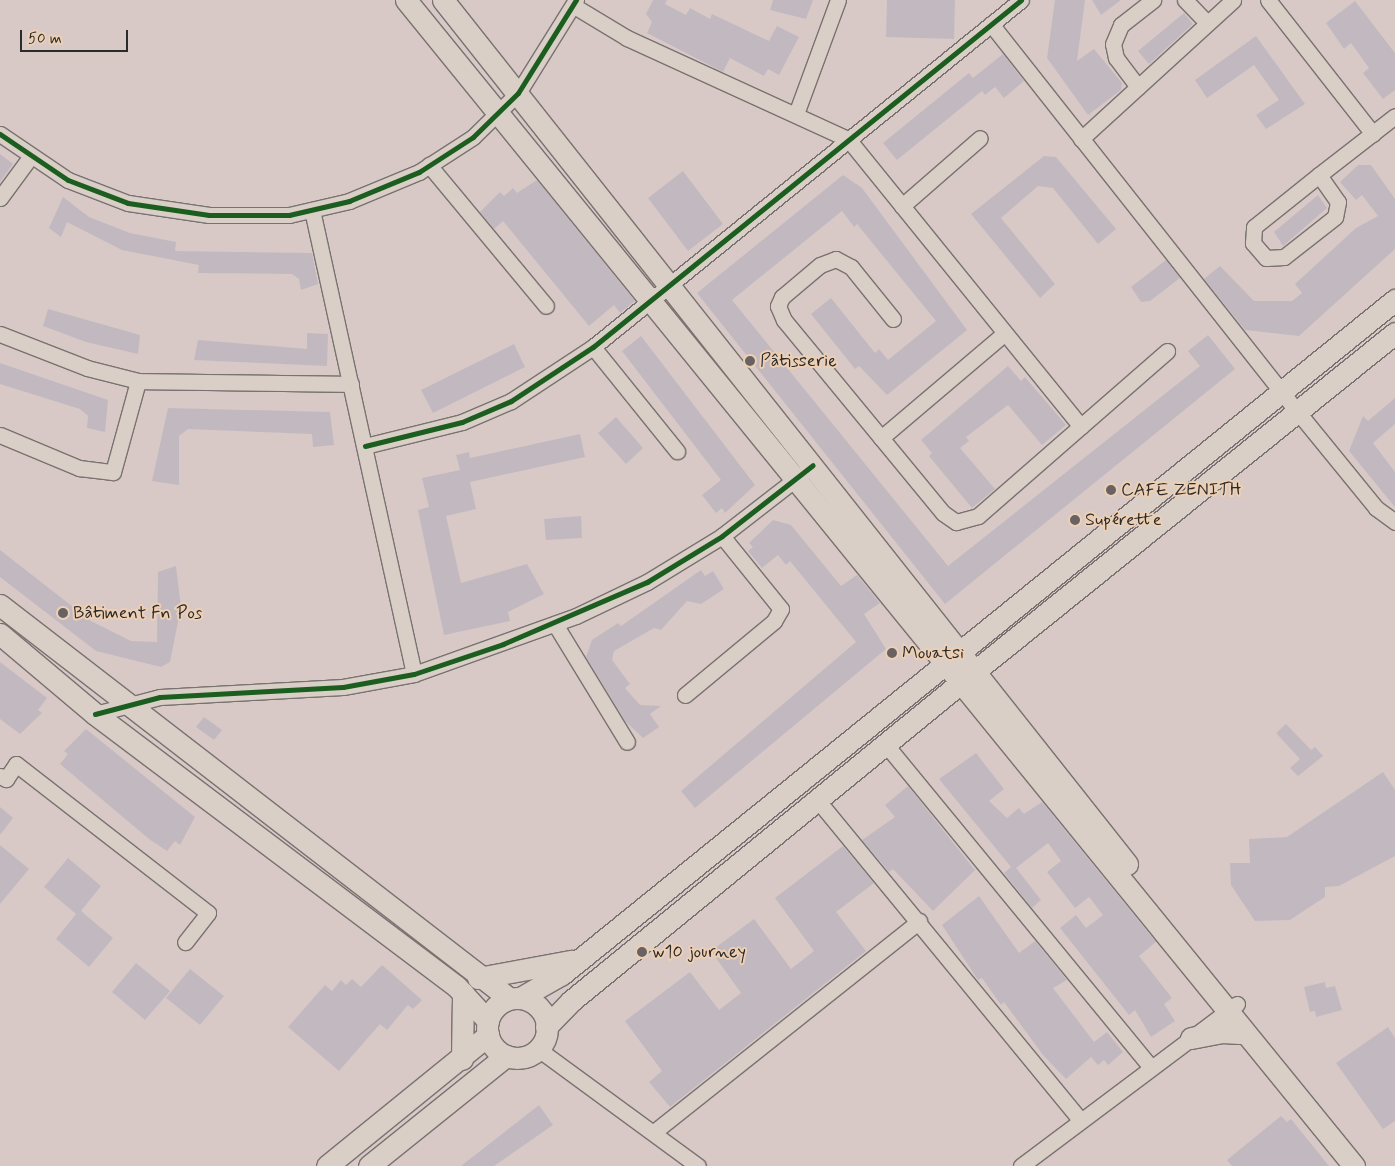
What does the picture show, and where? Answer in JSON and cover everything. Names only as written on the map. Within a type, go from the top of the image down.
[{"type":"main road","points":[[406,0],[794,481],[960,669],[1232,1008],[1370,1166]]},
{"type":"main road","points":[[443,0],[518,93],[668,287],[813,465],[960,669]]},
{"type":"main road","points":[[369,1166],[506,1056],[523,1057],[538,1049],[546,1027],[571,1001],[887,746],[960,669],[1282,392],[1395,300]]},
{"type":"main road","points":[[326,1166],[462,1059],[488,1028],[496,1007],[515,999],[581,958],[1297,411],[1395,333]]},
{"type":"main road","points":[[0,605],[478,978],[515,999],[535,1005],[546,1027]]},
{"type":"main road","points":[[0,634],[96,714],[463,993],[506,1056]]},
{"type":"main road","points":[[478,978],[581,958]]},
{"type":"main road","points":[[462,1059],[463,993]]},
{"type":"main road","points":[[1232,1008],[1244,1034],[1354,1166]]},
{"type":"main road","points":[[1191,1038],[1222,1032],[1244,1034]]},
{"type":"street","points":[[796,114],[838,0]]},
{"type":"street","points":[[1000,0],[996,20],[1081,139],[1376,508],[1395,522]]},
{"type":"street","points":[[365,446],[462,422],[511,401],[593,347],[1021,0]]},
{"type":"street","points":[[1138,87],[1116,58],[1113,44],[1122,24],[1153,0]]},
{"type":"street","points":[[1185,0],[1207,23]]},
{"type":"street","points":[[1081,139],[1233,0]]},
{"type":"street","points":[[1274,2],[1373,134]]},
{"type":"street","points":[[0,134],[68,180],[128,203],[210,215],[289,215],[349,202],[429,165],[498,114],[518,93],[575,3],[628,38],[848,139],[1081,427]]},
{"type":"street","points":[[1319,176],[1338,202],[1335,217],[1284,257],[1266,258],[1253,243],[1254,227],[1395,116]]},
{"type":"street","points":[[902,206],[980,138]]},
{"type":"street","points":[[0,198],[30,156]]},
{"type":"street","points":[[429,165],[546,306]]},
{"type":"street","points":[[312,210],[414,674]]},
{"type":"street","points":[[892,319],[851,267],[836,259],[820,265],[782,297],[778,306],[784,320],[949,519],[964,523],[978,516],[1167,351]]},
{"type":"street","points":[[881,438],[1004,332]]},
{"type":"street","points":[[0,334],[86,368],[138,381],[351,384]]},
{"type":"street","points":[[593,347],[677,451]]},
{"type":"street","points":[[0,435],[79,468],[113,472],[138,381]]},
{"type":"street","points":[[96,714],[124,703],[189,694],[343,687],[414,674],[555,624],[646,582],[722,536],[813,465]]},
{"type":"street","points":[[685,694],[774,621],[781,610],[722,536]]},
{"type":"street","points":[[555,624],[626,742]]},
{"type":"street","points":[[887,746],[1151,1067]]},
{"type":"street","points":[[0,776],[6,779],[16,764],[208,913],[185,942]]},
{"type":"street","points":[[819,802],[1079,1118]]},
{"type":"street","points":[[654,1132],[918,922]]},
{"type":"street","points":[[1021,1166],[1079,1118],[1232,1008]]},
{"type":"street","points":[[538,1049],[698,1166]]},
{"type":"building","points":[[653,0],[667,0],[665,4],[686,15],[690,8],[710,19],[712,14],[769,41],[777,26],[799,37],[779,75],[768,69],[764,76],[730,58],[723,72],[647,33],[652,22],[646,14]]},
{"type":"building","points":[[773,0],[813,0],[806,19],[770,10]]},
{"type":"building","points":[[887,0],[955,0],[954,39],[886,37]]},
{"type":"building","points":[[1055,0],[1085,0],[1077,61],[1094,49],[1122,83],[1121,90],[1088,115],[1047,58]]},
{"type":"building","points":[[1092,0],[1121,0],[1101,15]]},
{"type":"building","points":[[1355,1],[1395,53],[1395,90],[1383,99],[1363,73],[1369,68],[1351,43],[1344,49],[1326,23]]},
{"type":"building","points":[[1184,13],[1193,24],[1149,64],[1138,51]]},
{"type":"building","points":[[1256,36],[1305,104],[1266,129],[1256,115],[1279,100],[1254,65],[1207,98],[1195,80]]},
{"type":"building","points":[[1003,54],[1024,81],[1004,98],[995,87],[985,95],[982,91],[897,160],[883,143],[969,73],[973,78]]},
{"type":"building","points":[[0,154],[13,164],[0,182]]},
{"type":"building","points":[[1044,156],[1056,157],[1116,229],[1098,244],[1053,188],[1038,186],[1001,218],[1055,284],[1040,298],[971,214]]},
{"type":"building","points":[[1358,165],[1371,165],[1395,199],[1395,249],[1299,336],[1245,330],[1204,279],[1220,266],[1254,301],[1292,301],[1302,293],[1295,284],[1356,228],[1378,216],[1362,195],[1356,200],[1340,182]]},
{"type":"building","points":[[683,171],[723,224],[688,251],[648,198]]},
{"type":"building","points":[[843,175],[862,188],[967,330],[887,395],[859,366],[855,369],[811,314],[831,298],[875,353],[879,349],[888,360],[936,321],[857,224],[854,227],[842,211],[732,300],[948,566],[1200,366],[1188,351],[1208,335],[1235,369],[945,604],[697,293]]},
{"type":"building","points":[[537,180],[635,301],[620,313],[614,305],[589,326],[503,221],[494,229],[480,212],[500,192],[504,196],[513,188],[517,193]]},
{"type":"building","points":[[1318,195],[1327,208],[1283,246],[1274,232]]},
{"type":"building","points":[[63,197],[89,217],[130,233],[176,242],[175,251],[312,253],[318,284],[301,290],[299,279],[292,274],[198,273],[199,265],[122,250],[67,222],[61,237],[49,228]]},
{"type":"building","points":[[1166,260],[1180,278],[1150,301],[1141,302],[1131,287]]},
{"type":"building","points":[[48,309],[140,335],[138,354],[86,342],[43,326]]},
{"type":"building","points":[[307,333],[328,334],[327,366],[194,360],[198,340],[307,349]]},
{"type":"building","points":[[641,336],[755,485],[725,513],[722,508],[716,513],[702,495],[721,480],[622,351]]},
{"type":"building","points":[[514,344],[525,367],[433,413],[421,390]]},
{"type":"building","points":[[0,363],[108,400],[105,432],[87,428],[88,416],[80,409],[0,384]]},
{"type":"building","points":[[1008,366],[1021,381],[1025,377],[1066,425],[1042,445],[1008,405],[966,437],[969,441],[960,448],[995,489],[972,508],[929,456],[932,453],[921,440]]},
{"type":"building","points":[[1395,398],[1395,424],[1373,443],[1395,472],[1395,507],[1349,451],[1363,416],[1368,421]]},
{"type":"building","points":[[168,408],[330,412],[334,445],[313,447],[312,434],[188,429],[179,436],[179,485],[152,481]]},
{"type":"building","points":[[616,417],[643,448],[626,464],[598,433]]},
{"type":"building","points":[[580,434],[585,457],[470,482],[476,509],[446,516],[461,583],[527,564],[544,594],[508,612],[510,621],[444,635],[418,510],[429,507],[422,478],[460,470],[456,455],[469,452],[470,458]]},
{"type":"building","points":[[581,516],[582,538],[546,540],[544,519]]},
{"type":"building","points":[[773,520],[791,525],[841,586],[857,575],[880,603],[864,614],[886,649],[695,808],[681,791],[856,642],[790,561],[786,565],[778,555],[762,568],[748,551],[753,547],[749,543]]},
{"type":"building","name":"Bâtiment Fn Pos","points":[[0,550],[91,621],[131,641],[157,642],[158,572],[176,566],[181,607],[170,662],[161,667],[96,651],[0,577]]},
{"type":"building","points":[[701,570],[705,576],[713,571],[724,589],[701,604],[687,601],[661,630],[654,628],[614,651],[612,660],[630,684],[625,688],[640,705],[661,706],[650,714],[659,727],[643,738],[625,721],[586,657],[592,640],[618,623],[621,626]]},
{"type":"building","points":[[0,662],[47,698],[38,710],[42,713],[20,734],[0,719]]},
{"type":"building","points":[[204,717],[222,730],[214,740],[196,727]]},
{"type":"building","points":[[1286,724],[1311,750],[1315,747],[1323,756],[1298,776],[1290,768],[1300,759],[1276,733]]},
{"type":"building","points":[[86,729],[195,817],[180,845],[175,841],[167,851],[149,839],[60,764],[68,754],[64,751]]},
{"type":"building","points":[[976,753],[1004,789],[989,801],[1007,818],[1019,808],[1024,814],[1042,802],[1156,942],[1139,956],[1172,998],[1164,1004],[1175,1021],[1151,1037],[1135,1010],[1129,1015],[1060,928],[1076,915],[1086,928],[1103,915],[1089,897],[1075,908],[1047,872],[1061,861],[1048,843],[1016,868],[1041,900],[1032,908],[1004,873],[1011,867],[939,779]]},
{"type":"building","points":[[1383,772],[1395,790],[1395,856],[1339,886],[1325,887],[1325,897],[1290,920],[1255,921],[1231,885],[1230,863],[1250,863],[1249,839],[1287,837]]},
{"type":"building","points":[[908,786],[975,870],[933,911],[893,869],[889,872],[862,840],[895,817],[885,805]]},
{"type":"building","points":[[0,807],[13,818],[0,835]]},
{"type":"building","points":[[0,845],[29,869],[0,904]]},
{"type":"building","points":[[843,846],[874,883],[836,912],[866,951],[670,1107],[649,1082],[662,1071],[625,1021],[690,972],[719,1010],[741,993],[711,951],[754,919],[791,969],[814,951],[775,898]]},
{"type":"building","points":[[68,858],[101,886],[81,911],[113,938],[89,967],[56,939],[76,914],[44,887]]},
{"type":"building","points":[[979,896],[1019,953],[1035,941],[1067,980],[1053,988],[1094,1042],[1107,1032],[1123,1052],[1108,1065],[1104,1060],[1098,1065],[1091,1057],[1066,1079],[1043,1055],[1004,1002],[1001,1005],[982,978],[978,980],[942,925]]},
{"type":"building","points":[[136,963],[170,991],[145,1020],[112,992]]},
{"type":"building","points":[[382,965],[422,1000],[413,1009],[408,1005],[387,1030],[380,1024],[339,1071],[288,1027],[325,985],[332,991],[341,980],[346,985],[352,979],[361,987]]},
{"type":"building","points":[[190,969],[224,996],[200,1025],[166,998]]},
{"type":"building","points":[[1325,982],[1326,988],[1335,986],[1342,1010],[1316,1017],[1315,1011],[1310,1012],[1304,987]]},
{"type":"building","points":[[1388,1027],[1395,1038],[1395,1121],[1383,1129],[1336,1063]]},
{"type":"building","points":[[539,1105],[553,1125],[494,1166],[461,1166]]},
{"type":"building","points":[[1281,1116],[1287,1122],[1291,1119],[1329,1166],[1232,1166],[1227,1160]]},
{"type":"cycle path","points":[[0,134],[68,180],[128,203],[209,215],[289,215],[349,201],[419,172],[473,137],[518,93],[576,0]]},
{"type":"cycle path","points":[[365,446],[462,422],[511,401],[593,347],[1021,0]]},
{"type":"cycle path","points":[[95,714],[160,697],[343,687],[414,674],[503,644],[647,582],[722,536],[813,465]]},
{"type":"place","name":"Pâtisserie","points":[[750,361]]},
{"type":"place","name":"CAFE ZENITH","points":[[1111,490]]},
{"type":"place","name":"Supérette","points":[[1075,520]]},
{"type":"place","name":"Bâtiment Fn Pos","points":[[63,613]]},
{"type":"place","name":"Mouatsi","points":[[892,653]]},
{"type":"place","name":"w10 journey","points":[[642,952]]}]
